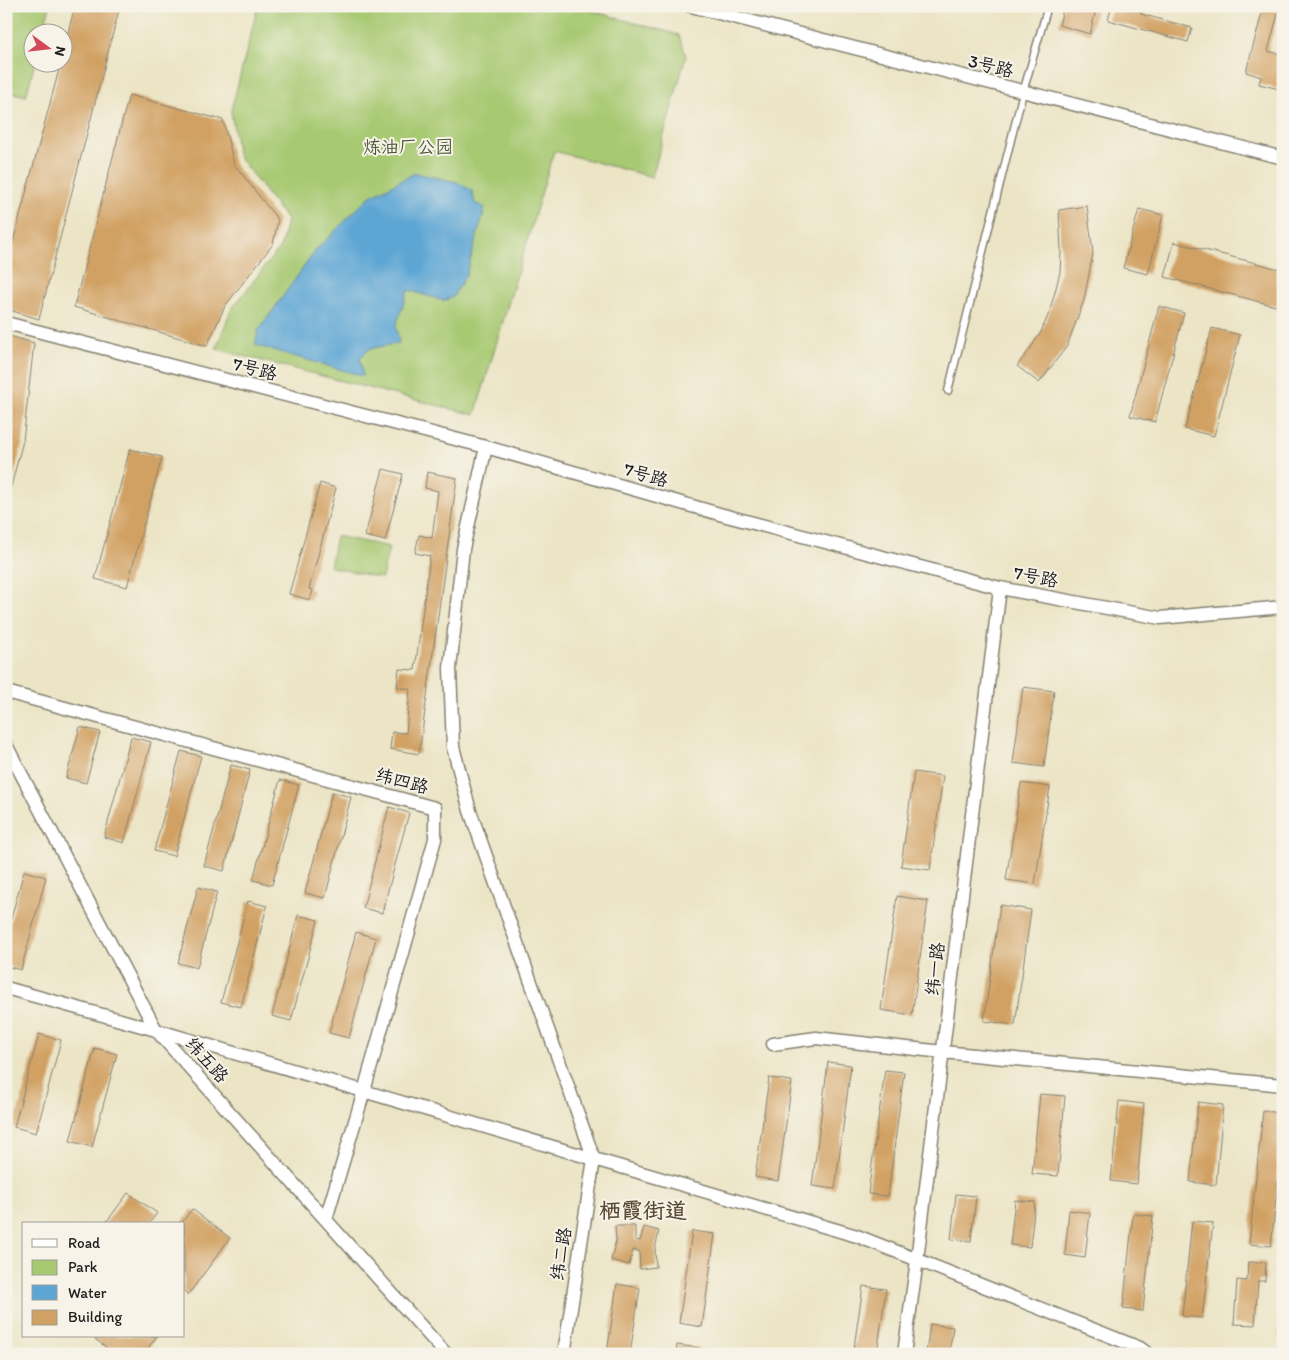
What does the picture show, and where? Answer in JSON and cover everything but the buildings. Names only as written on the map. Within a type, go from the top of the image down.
[{"type":"street","name":"3号路","points":[[691,6],[711,9],[1023,92],[1283,158]]},
{"type":"street","name":"7号路","points":[[6,323],[486,447],[723,515],[1000,588],[1160,618],[1283,607]]},
{"type":"street","points":[[486,447],[463,548],[450,668],[453,747],[473,821],[594,1159]]},
{"type":"street","name":"纬一路","points":[[904,1354],[1000,588]]},
{"type":"street","name":"纬四路","points":[[6,692],[435,808],[435,839],[364,1092],[326,1219]]},
{"type":"street","name":"纬五路","points":[[6,745],[156,1030],[446,1354]]},
{"type":"street","points":[[6,988],[156,1030],[857,1236],[1140,1348],[1148,1354]]},
{"type":"street","points":[[773,1044],[816,1038],[1283,1085]]},
{"type":"street","name":"纬二路","points":[[564,1354],[594,1159]]},
{"type":"lane","points":[[948,391],[1023,92],[1048,6]]},
{"type":"green space","points":[[6,6],[50,6],[46,22],[22,22],[22,72],[33,72],[26,96],[6,91]]},
{"type":"green space","name":"炼油厂公园","points":[[258,6],[574,6],[679,35],[686,56],[652,177],[554,151],[475,415],[216,349],[231,310],[281,246],[287,220],[238,156],[231,111]]},
{"type":"green space","points":[[336,536],[389,547],[382,578],[330,567]]},
{"type":"water","points":[[415,173],[457,182],[472,191],[475,203],[485,208],[466,275],[453,297],[444,301],[408,290],[396,326],[399,343],[369,349],[360,359],[363,376],[255,345],[258,331],[316,250],[369,197]]},
{"type":"district","name":"栖霞街道","points":[[643,1210]]}]
